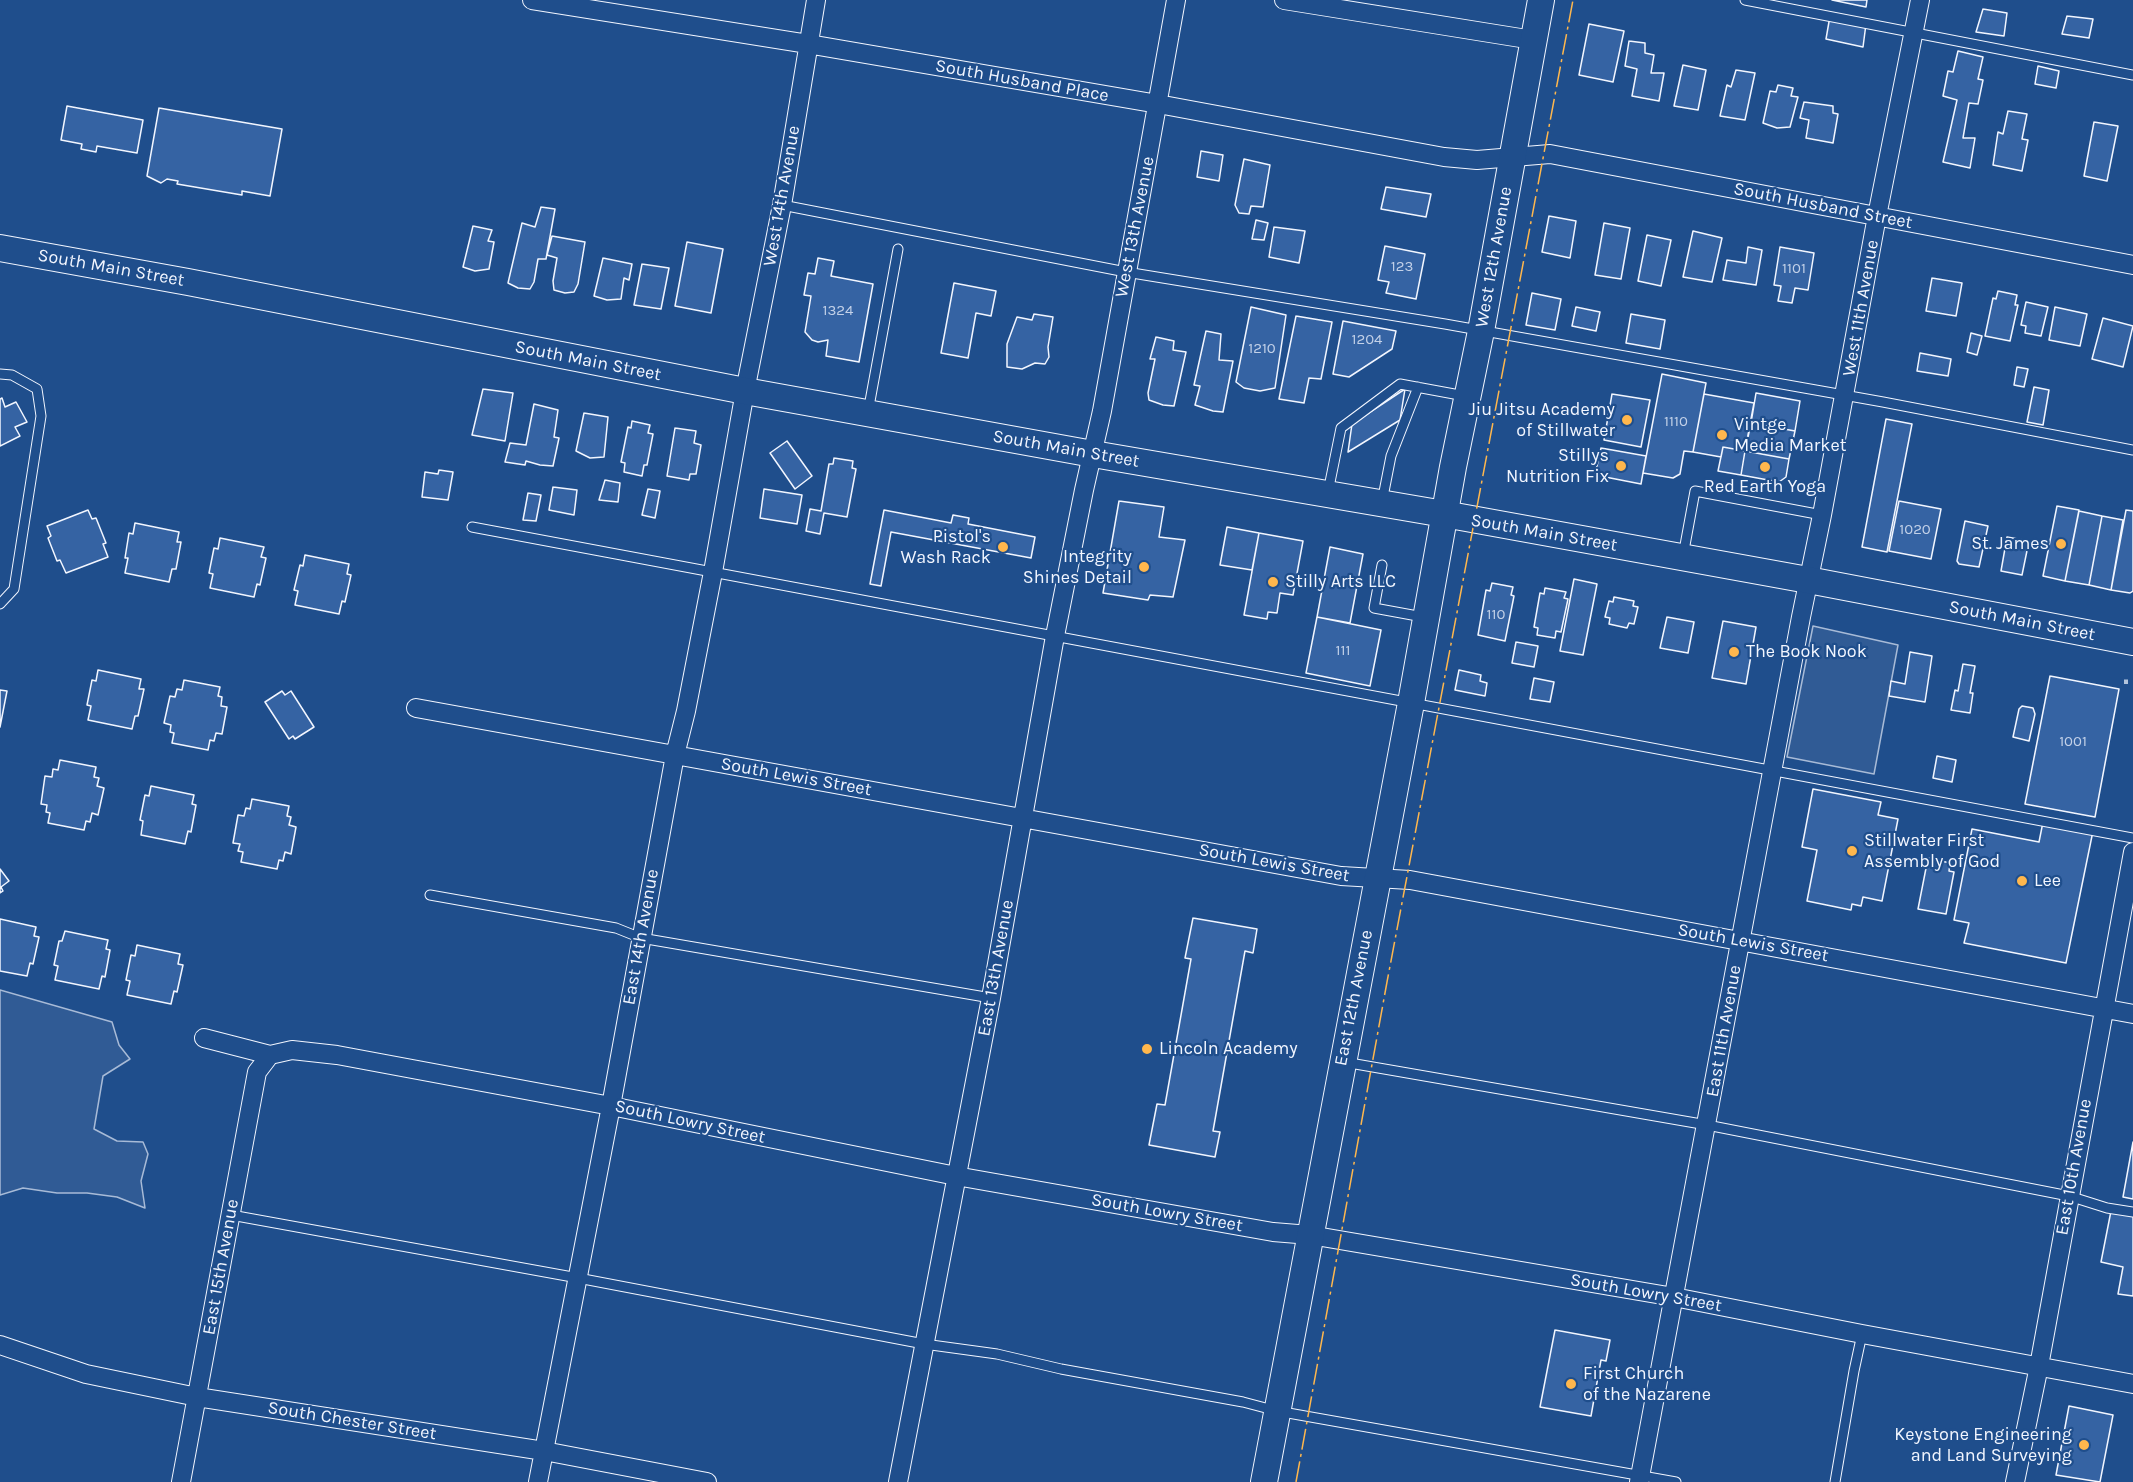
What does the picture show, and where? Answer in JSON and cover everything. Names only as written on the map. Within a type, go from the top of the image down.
[{"type":"main road","name":"West 12th Avenue","points":[[1444,514],[1481,330],[1541,0]]},
{"type":"main road","name":"South Main Street","points":[[0,248],[188,282],[745,392],[1444,514],[2133,642]]},
{"type":"main road","name":"East 12th Avenue","points":[[1264,1482],[1411,703],[1444,514]]},
{"type":"street","name":"South Husband Place","points":[[532,0],[808,44],[1158,104],[1444,157],[1477,160],[1512,158]]},
{"type":"street","name":"West 14th Avenue","points":[[745,392],[782,205],[816,0]]},
{"type":"street","name":"West 13th Avenue","points":[[1093,454],[1176,0]]},
{"type":"street","points":[[1284,0],[1533,40]]},
{"type":"street","name":"West 11th Avenue","points":[[1809,580],[1920,0]]},
{"type":"street","name":"South Husband Street","points":[[1512,158],[1550,154],[2133,265]]},
{"type":"street","name":"East 14th Avenue","points":[[538,1482],[611,1106],[675,755],[686,711],[713,572],[745,392]]},
{"type":"street","name":"East 13th Avenue","points":[[897,1482],[992,998],[1055,636],[1093,454]]},
{"type":"street","name":"East 11th Avenue","points":[[1640,1479],[1809,580]]},
{"type":"street","name":"South Lewis Street","points":[[416,708],[1341,876],[1410,880],[2133,1014]]},
{"type":"street","name":"East 10th Avenue","points":[[2015,1482],[2133,852]]},
{"type":"street","name":"South Lowry Street","points":[[204,1038],[270,1055],[292,1050],[337,1055],[611,1106],[956,1176],[1274,1232],[1310,1235],[1674,1297],[2133,1384]]},
{"type":"street","name":"East 15th Avenue","points":[[182,1482],[257,1072],[270,1055]]},
{"type":"street","name":"South Chester Street","points":[[0,1345],[86,1374],[197,1397],[544,1452],[707,1482]]},
{"type":"lane","points":[[1744,0],[2133,75]]},
{"type":"lane","points":[[782,205],[1126,272],[1481,330],[1845,395],[2133,450]]},
{"type":"lane","points":[[868,413],[898,249]]},
{"type":"lane","points":[[0,374],[12,375],[37,389],[41,416],[14,589],[0,603]]},
{"type":"lane","points":[[1327,495],[1341,428],[1400,384],[1467,397]]},
{"type":"lane","points":[[1382,504],[1391,456],[1418,387]]},
{"type":"lane","points":[[1683,558],[1695,491],[1822,515]]},
{"type":"lane","points":[[472,527],[2133,838]]},
{"type":"lane","points":[[1382,565],[1374,608],[1425,618]]},
{"type":"lane","points":[[430,895],[616,928],[641,938],[992,998]]},
{"type":"lane","points":[[1342,1061],[1707,1125],[2069,1196],[2107,1208],[2133,1212]]},
{"type":"lane","points":[[231,1215],[924,1344],[997,1354],[1061,1369],[1243,1402],[1277,1411],[1640,1479],[1676,1482]]},
{"type":"lane","points":[[1835,1482],[1862,1334]]},
{"type":"shaded area","points":[[1813,626],[1898,645],[1874,774],[1787,757]]},
{"type":"shaded area","points":[[0,990],[112,1022],[119,1045],[130,1059],[103,1076],[94,1129],[117,1141],[143,1142],[148,1154],[141,1181],[145,1208],[117,1197],[87,1193],[57,1193],[23,1188],[0,1195]]},
{"type":"building","points":[[1832,0],[1867,0],[1866,7]]},
{"type":"building","points":[[1983,9],[2007,13],[2004,36],[1976,32]]},
{"type":"building","points":[[1830,16],[1866,24],[1863,47],[1826,39]]},
{"type":"building","points":[[2067,16],[2093,19],[2089,38],[2062,34]]},
{"type":"building","points":[[1589,24],[1624,31],[1613,82],[1579,75]]},
{"type":"building","points":[[1629,41],[1645,43],[1645,53],[1654,55],[1651,73],[1664,73],[1659,101],[1632,96],[1637,69],[1625,66]]},
{"type":"building","points":[[1958,51],[1983,57],[1978,79],[1983,80],[1978,104],[1969,103],[1963,138],[1975,138],[1970,168],[1943,162],[1957,100],[1943,96],[1948,71],[1953,72]]},
{"type":"building","points":[[1683,65],[1706,70],[1698,110],[1674,106]]},
{"type":"building","points":[[2038,66],[2059,71],[2056,88],[2035,84]]},
{"type":"building","points":[[1736,70],[1755,73],[1745,120],[1720,116],[1727,85],[1731,87]]},
{"type":"building","points":[[1778,85],[1793,88],[1791,96],[1798,97],[1790,127],[1777,128],[1763,123],[1770,91],[1776,92]]},
{"type":"building","points":[[1804,102],[1833,106],[1833,113],[1838,114],[1833,143],[1806,138],[1809,120],[1800,118]]},
{"type":"building","points":[[67,106],[143,120],[137,153],[97,146],[96,152],[81,149],[82,144],[61,140]]},
{"type":"building","points":[[159,108],[282,129],[270,196],[242,191],[242,195],[177,184],[178,181],[167,179],[161,183],[147,176]]},
{"type":"building","points":[[2008,111],[2027,114],[2022,139],[2028,140],[2022,171],[1993,165],[1998,132],[2003,134]]},
{"type":"building","points":[[2094,122],[2118,126],[2107,181],[2084,176]]},
{"type":"building","points":[[1201,151],[1223,155],[1219,181],[1197,177]]},
{"type":"building","points":[[1244,159],[1270,165],[1263,207],[1251,206],[1249,214],[1239,213],[1235,205]]},
{"type":"building","points":[[1386,187],[1431,194],[1426,217],[1381,209]]},
{"type":"building","points":[[541,207],[555,209],[546,259],[538,259],[534,282],[530,289],[518,288],[508,283],[522,223],[535,227]]},
{"type":"building","points":[[1549,216],[1576,221],[1570,258],[1542,252]]},
{"type":"building","points":[[1256,220],[1268,223],[1264,240],[1252,239]]},
{"type":"building","points":[[1604,223],[1630,228],[1621,279],[1595,275]]},
{"type":"building","points":[[473,226],[492,230],[488,241],[494,242],[489,269],[475,271],[463,267]]},
{"type":"building","points":[[1274,227],[1305,231],[1299,263],[1269,257]]},
{"type":"building","points":[[1693,231],[1722,238],[1712,282],[1683,277]]},
{"type":"building","points":[[1647,235],[1671,240],[1661,286],[1638,281]]},
{"type":"building","points":[[552,236],[585,242],[578,284],[574,292],[565,293],[554,290],[553,281],[557,258],[547,255]]},
{"type":"building","points":[[687,242],[723,249],[711,313],[675,306]]},
{"type":"building","points":[[1385,246],[1425,254],[1416,299],[1386,293],[1389,282],[1378,280]]},
{"type":"building","points":[[1748,247],[1762,250],[1756,285],[1723,280],[1727,260],[1746,263]]},
{"type":"building","points":[[1780,247],[1814,253],[1808,290],[1795,288],[1792,303],[1778,301],[1781,286],[1774,285]]},
{"type":"building","points":[[603,258],[632,264],[629,280],[624,278],[621,299],[607,300],[594,296]]},
{"type":"building","points":[[818,258],[834,261],[831,276],[873,284],[859,362],[826,356],[828,340],[818,342],[812,340],[805,332],[811,296],[804,295],[808,273],[815,274]]},
{"type":"building","points":[[642,264],[669,268],[661,309],[634,305]]},
{"type":"building","points":[[1932,278],[1962,283],[1956,316],[1926,311]]},
{"type":"building","points":[[954,283],[996,291],[991,316],[976,313],[968,358],[941,353]]},
{"type":"building","points":[[1998,291],[2017,295],[2015,305],[2018,305],[2010,341],[1985,336],[1993,298],[1996,299]]},
{"type":"building","points":[[1532,293],[1561,299],[1555,330],[1526,325]]},
{"type":"building","points":[[2026,302],[2048,307],[2041,336],[2025,333],[2026,326],[2021,325]]},
{"type":"building","points":[[1251,307],[1286,315],[1275,388],[1260,391],[1244,388],[1236,382]]},
{"type":"building","points":[[1576,307],[1600,312],[1596,331],[1572,326]]},
{"type":"building","points":[[2055,307],[2087,314],[2080,346],[2049,340]]},
{"type":"building","points":[[1034,314],[1053,317],[1048,347],[1049,357],[1045,364],[1035,363],[1022,369],[1007,367],[1007,344],[1017,317],[1032,320]]},
{"type":"building","points":[[1631,314],[1665,320],[1660,349],[1626,343]]},
{"type":"building","points":[[1296,316],[1332,322],[1321,379],[1309,378],[1304,403],[1279,399]]},
{"type":"building","points":[[2103,318],[2133,326],[2123,367],[2092,359]]},
{"type":"building","points":[[1343,321],[1396,331],[1392,349],[1349,377],[1333,374]]},
{"type":"building","points":[[1206,331],[1221,334],[1219,360],[1233,361],[1223,412],[1195,405],[1200,386],[1194,385]]},
{"type":"building","points":[[1971,333],[1982,336],[1977,355],[1967,352]]},
{"type":"building","points":[[1156,337],[1174,341],[1173,350],[1186,352],[1174,406],[1149,400],[1148,393],[1155,359],[1150,359]]},
{"type":"building","points":[[1920,353],[1951,359],[1948,376],[1917,371]]},
{"type":"building","points":[[2017,367],[2028,369],[2024,387],[2014,385]]},
{"type":"building","points":[[1662,374],[1706,383],[1693,452],[1684,451],[1680,474],[1673,478],[1643,473]]},
{"type":"building","points":[[2034,387],[2049,390],[2043,425],[2027,422]]},
{"type":"building","points":[[483,389],[513,393],[505,441],[472,435]]},
{"type":"building","points":[[1405,389],[1400,420],[1348,452],[1352,424]]},
{"type":"building","points":[[1756,393],[1800,401],[1795,431],[1751,423]]},
{"type":"building","name":"Jiu Jitsu Academy of Stillwater","points":[[1612,394],[1650,400],[1641,447],[1604,440]]},
{"type":"building","name":"Vintge Media Market","points":[[1704,394],[1754,403],[1745,451],[1723,447],[1721,457],[1693,452]]},
{"type":"building","points":[[2,398],[5,407],[16,402],[27,422],[15,427],[20,436],[0,446],[0,399]]},
{"type":"building","points":[[534,404],[558,410],[554,437],[559,438],[553,466],[526,461],[525,465],[505,462],[510,443],[526,445]]},
{"type":"building","points":[[584,413],[608,417],[604,457],[590,458],[576,451]]},
{"type":"building","points":[[1886,419],[1912,424],[1887,552],[1862,547]]},
{"type":"building","points":[[632,421],[650,425],[648,433],[653,434],[647,465],[644,465],[642,476],[624,472],[625,463],[621,462],[628,427],[631,428]]},
{"type":"building","points":[[1751,423],[1795,431],[1789,459],[1745,451]]},
{"type":"building","points":[[675,428],[696,431],[694,443],[701,445],[696,474],[690,474],[689,480],[667,476]]},
{"type":"building","points":[[787,441],[812,476],[795,489],[770,453]]},
{"type":"building","points":[[1723,447],[1745,451],[1741,475],[1718,471]]},
{"type":"building","name":"Stillys Nutrition Fix","points":[[1601,448],[1646,456],[1641,484],[1595,475]]},
{"type":"building","name":"Red Earth Yoga","points":[[1745,451],[1789,459],[1786,477],[1779,482],[1741,475]]},
{"type":"building","points":[[834,458],[853,461],[852,468],[856,469],[847,517],[824,513],[820,534],[806,531],[810,509],[821,511],[829,464],[833,464]]},
{"type":"building","points":[[439,470],[453,472],[448,500],[422,497],[425,472],[438,474]]},
{"type":"building","points":[[605,480],[620,483],[618,502],[599,500]]},
{"type":"building","points":[[553,487],[577,490],[574,515],[549,510]]},
{"type":"building","points":[[648,489],[660,491],[655,518],[642,515]]},
{"type":"building","points":[[764,489],[802,495],[797,524],[760,518]]},
{"type":"building","points":[[528,493],[541,495],[536,521],[523,520]]},
{"type":"building","name":"Integrity Shines Detail","points":[[1119,501],[1164,507],[1159,537],[1185,540],[1173,597],[1150,595],[1148,600],[1103,593]]},
{"type":"building","points":[[1899,501],[1941,509],[1931,559],[1889,551]]},
{"type":"building","name":"St. James","points":[[2057,506],[2079,510],[2065,581],[2043,576]]},
{"type":"building","points":[[88,510],[92,519],[96,518],[106,543],[103,544],[108,557],[66,573],[60,560],[57,561],[48,538],[51,536],[47,526]]},
{"type":"building","name":"Pistol's Wash Rack","points":[[884,510],[951,523],[953,515],[969,518],[968,524],[1035,537],[1031,558],[891,532],[881,586],[870,584]]},
{"type":"building","points":[[2126,510],[2133,511],[2133,591],[2130,593],[2111,590]]},
{"type":"building","points":[[2079,511],[2102,516],[2089,585],[2065,581]]},
{"type":"building","points":[[2102,516],[2123,520],[2111,590],[2089,585]]},
{"type":"building","points":[[1965,521],[1988,526],[1979,567],[1959,564],[1957,561]]},
{"type":"building","points":[[135,523],[179,532],[177,542],[181,542],[176,569],[172,569],[169,582],[125,573],[129,533],[133,534]]},
{"type":"building","points":[[1227,527],[1259,533],[1252,570],[1220,565]]},
{"type":"building","name":"Stilly Arts LLC","points":[[1259,533],[1303,541],[1293,595],[1280,593],[1277,613],[1268,612],[1267,619],[1244,615]]},
{"type":"building","points":[[2007,537],[2029,541],[2022,575],[2001,571]]},
{"type":"building","points":[[220,538],[264,547],[261,557],[266,558],[260,585],[257,584],[254,597],[210,588],[213,574],[209,573],[214,548],[218,549]]},
{"type":"building","points":[[1330,547],[1363,554],[1350,623],[1317,617]]},
{"type":"building","points":[[305,555],[349,564],[347,574],[351,575],[345,602],[342,601],[339,614],[295,605],[298,591],[294,590]]},
{"type":"building","points":[[1574,579],[1597,584],[1583,655],[1560,651]]},
{"type":"building","points":[[1492,583],[1513,587],[1511,595],[1514,596],[1505,641],[1478,635],[1486,590],[1490,591]]},
{"type":"building","points":[[1545,588],[1566,592],[1564,598],[1568,599],[1561,632],[1556,631],[1555,638],[1537,635],[1538,628],[1534,627],[1540,593],[1544,594]]},
{"type":"building","points":[[1614,597],[1634,601],[1633,606],[1638,607],[1634,624],[1629,623],[1627,628],[1609,624],[1610,618],[1605,617],[1609,601],[1613,602]]},
{"type":"building","points":[[1317,617],[1381,630],[1370,686],[1306,673]]},
{"type":"building","points":[[1667,617],[1694,622],[1688,653],[1660,648]]},
{"type":"building","name":"The Book Nook","points":[[1723,621],[1756,627],[1746,684],[1712,678]]},
{"type":"building","points":[[1516,642],[1538,646],[1534,667],[1512,663]]},
{"type":"building","points":[[1910,652],[1932,656],[1925,702],[1889,696],[1891,681],[1905,684]]},
{"type":"building","points":[[1963,664],[1975,666],[1970,693],[1973,693],[1970,713],[1951,710],[1955,690],[1958,691]]},
{"type":"building","points":[[98,670],[141,679],[139,689],[144,689],[138,716],[135,716],[132,729],[88,720],[91,706],[87,705],[92,680],[96,681]]},
{"type":"building","points":[[1459,670],[1481,675],[1480,681],[1487,683],[1485,696],[1455,690]]},
{"type":"building","points":[[2050,676],[2119,689],[2095,817],[2025,804]]},
{"type":"building","points":[[1534,678],[1554,682],[1550,702],[1530,699]]},
{"type":"building","points":[[184,680],[220,687],[218,696],[222,697],[221,706],[227,707],[222,734],[216,733],[214,741],[210,740],[208,750],[172,743],[174,733],[170,732],[171,725],[164,723],[170,696],[175,697],[177,689],[182,690]]},
{"type":"building","points":[[0,690],[7,691],[0,727]]},
{"type":"building","points":[[282,691],[285,695],[291,691],[314,727],[295,739],[293,736],[289,739],[265,702]]},
{"type":"building","points":[[2022,706],[2033,708],[2035,714],[2029,741],[2013,737],[2019,709]]},
{"type":"building","points":[[1937,756],[1956,760],[1952,782],[1933,778]]},
{"type":"building","points":[[60,760],[96,767],[94,777],[99,778],[97,786],[104,788],[98,815],[92,813],[90,822],[86,821],[84,830],[48,823],[50,813],[46,812],[47,805],[41,804],[45,776],[52,777],[53,769],[58,770]]},
{"type":"building","points":[[151,786],[194,795],[192,804],[196,805],[191,832],[188,831],[185,844],[141,835],[143,821],[140,820],[145,795],[149,796]]},
{"type":"building","points":[[1813,789],[1881,802],[1878,815],[1898,819],[1882,901],[1863,897],[1861,906],[1852,904],[1851,910],[1807,901],[1817,850],[1802,847]]},
{"type":"building","points":[[252,799],[289,806],[287,816],[291,817],[289,825],[296,827],[291,854],[285,852],[283,861],[279,860],[277,869],[241,862],[243,852],[238,851],[240,844],[233,843],[238,815],[244,816],[246,808],[250,809]]},
{"type":"building","name":"Lee","points":[[2043,822],[2093,831],[2066,963],[1964,943],[1969,923],[1954,920],[1972,829],[2039,842]]},
{"type":"building","points":[[1928,858],[1950,863],[1949,871],[1954,872],[1946,914],[1918,909]]},
{"type":"building","points":[[0,869],[9,881],[1,887],[3,891],[0,893]]},
{"type":"building","points":[[1193,918],[1257,929],[1253,953],[1245,951],[1213,1131],[1220,1132],[1215,1157],[1149,1145],[1157,1104],[1165,1105],[1191,959],[1185,958]]},
{"type":"building","points":[[0,919],[36,927],[34,936],[39,937],[33,964],[30,963],[27,976],[0,971]]},
{"type":"building","points":[[65,931],[108,940],[106,949],[110,950],[105,977],[102,976],[99,989],[55,980],[58,966],[54,965],[59,941],[62,941]]},
{"type":"building","points":[[137,945],[180,954],[178,964],[183,965],[177,992],[174,991],[171,1004],[127,995],[130,981],[126,980],[131,955],[135,956]]},
{"type":"building","points":[[2133,1142],[2133,1199],[2123,1197]]},
{"type":"building","points":[[2111,1211],[2133,1215],[2133,1296],[2118,1294],[2123,1267],[2101,1262]]},
{"type":"building","name":"First Church of the Nazarene","points":[[1555,1330],[1610,1340],[1606,1361],[1601,1360],[1591,1416],[1540,1407]]},
{"type":"building","name":"Keystone Engineering and Land Surveying","points":[[2069,1406],[2113,1415],[2100,1482],[2056,1475]]},
{"type":"power","points":[[1296,1482],[1387,982],[1573,0]]},
{"type":"place","name":"Jiu Jitsu Academy of Stillwater","points":[[1627,420]]},
{"type":"place","name":"Vintge Media Market","points":[[1722,435]]},
{"type":"place","name":"Stillys Nutrition Fix","points":[[1621,466]]},
{"type":"place","name":"Red Earth Yoga","points":[[1765,467]]},
{"type":"place","name":"St. James","points":[[2061,544]]},
{"type":"place","name":"Pistol's Wash Rack","points":[[1003,547]]},
{"type":"place","name":"Integrity Shines Detail","points":[[1144,567]]},
{"type":"place","name":"Stilly Arts LLC","points":[[1273,582]]},
{"type":"place","name":"The Book Nook","points":[[1734,652]]},
{"type":"place","name":"Stillwater First Assembly of God","points":[[1852,851]]},
{"type":"place","name":"Lee","points":[[2022,881]]},
{"type":"place","name":"Lincoln Academy","points":[[1147,1049]]},
{"type":"place","name":"First Church of the Nazarene","points":[[1571,1384]]},
{"type":"place","name":"Keystone Engineering and Land Surveying","points":[[2084,1445]]}]
